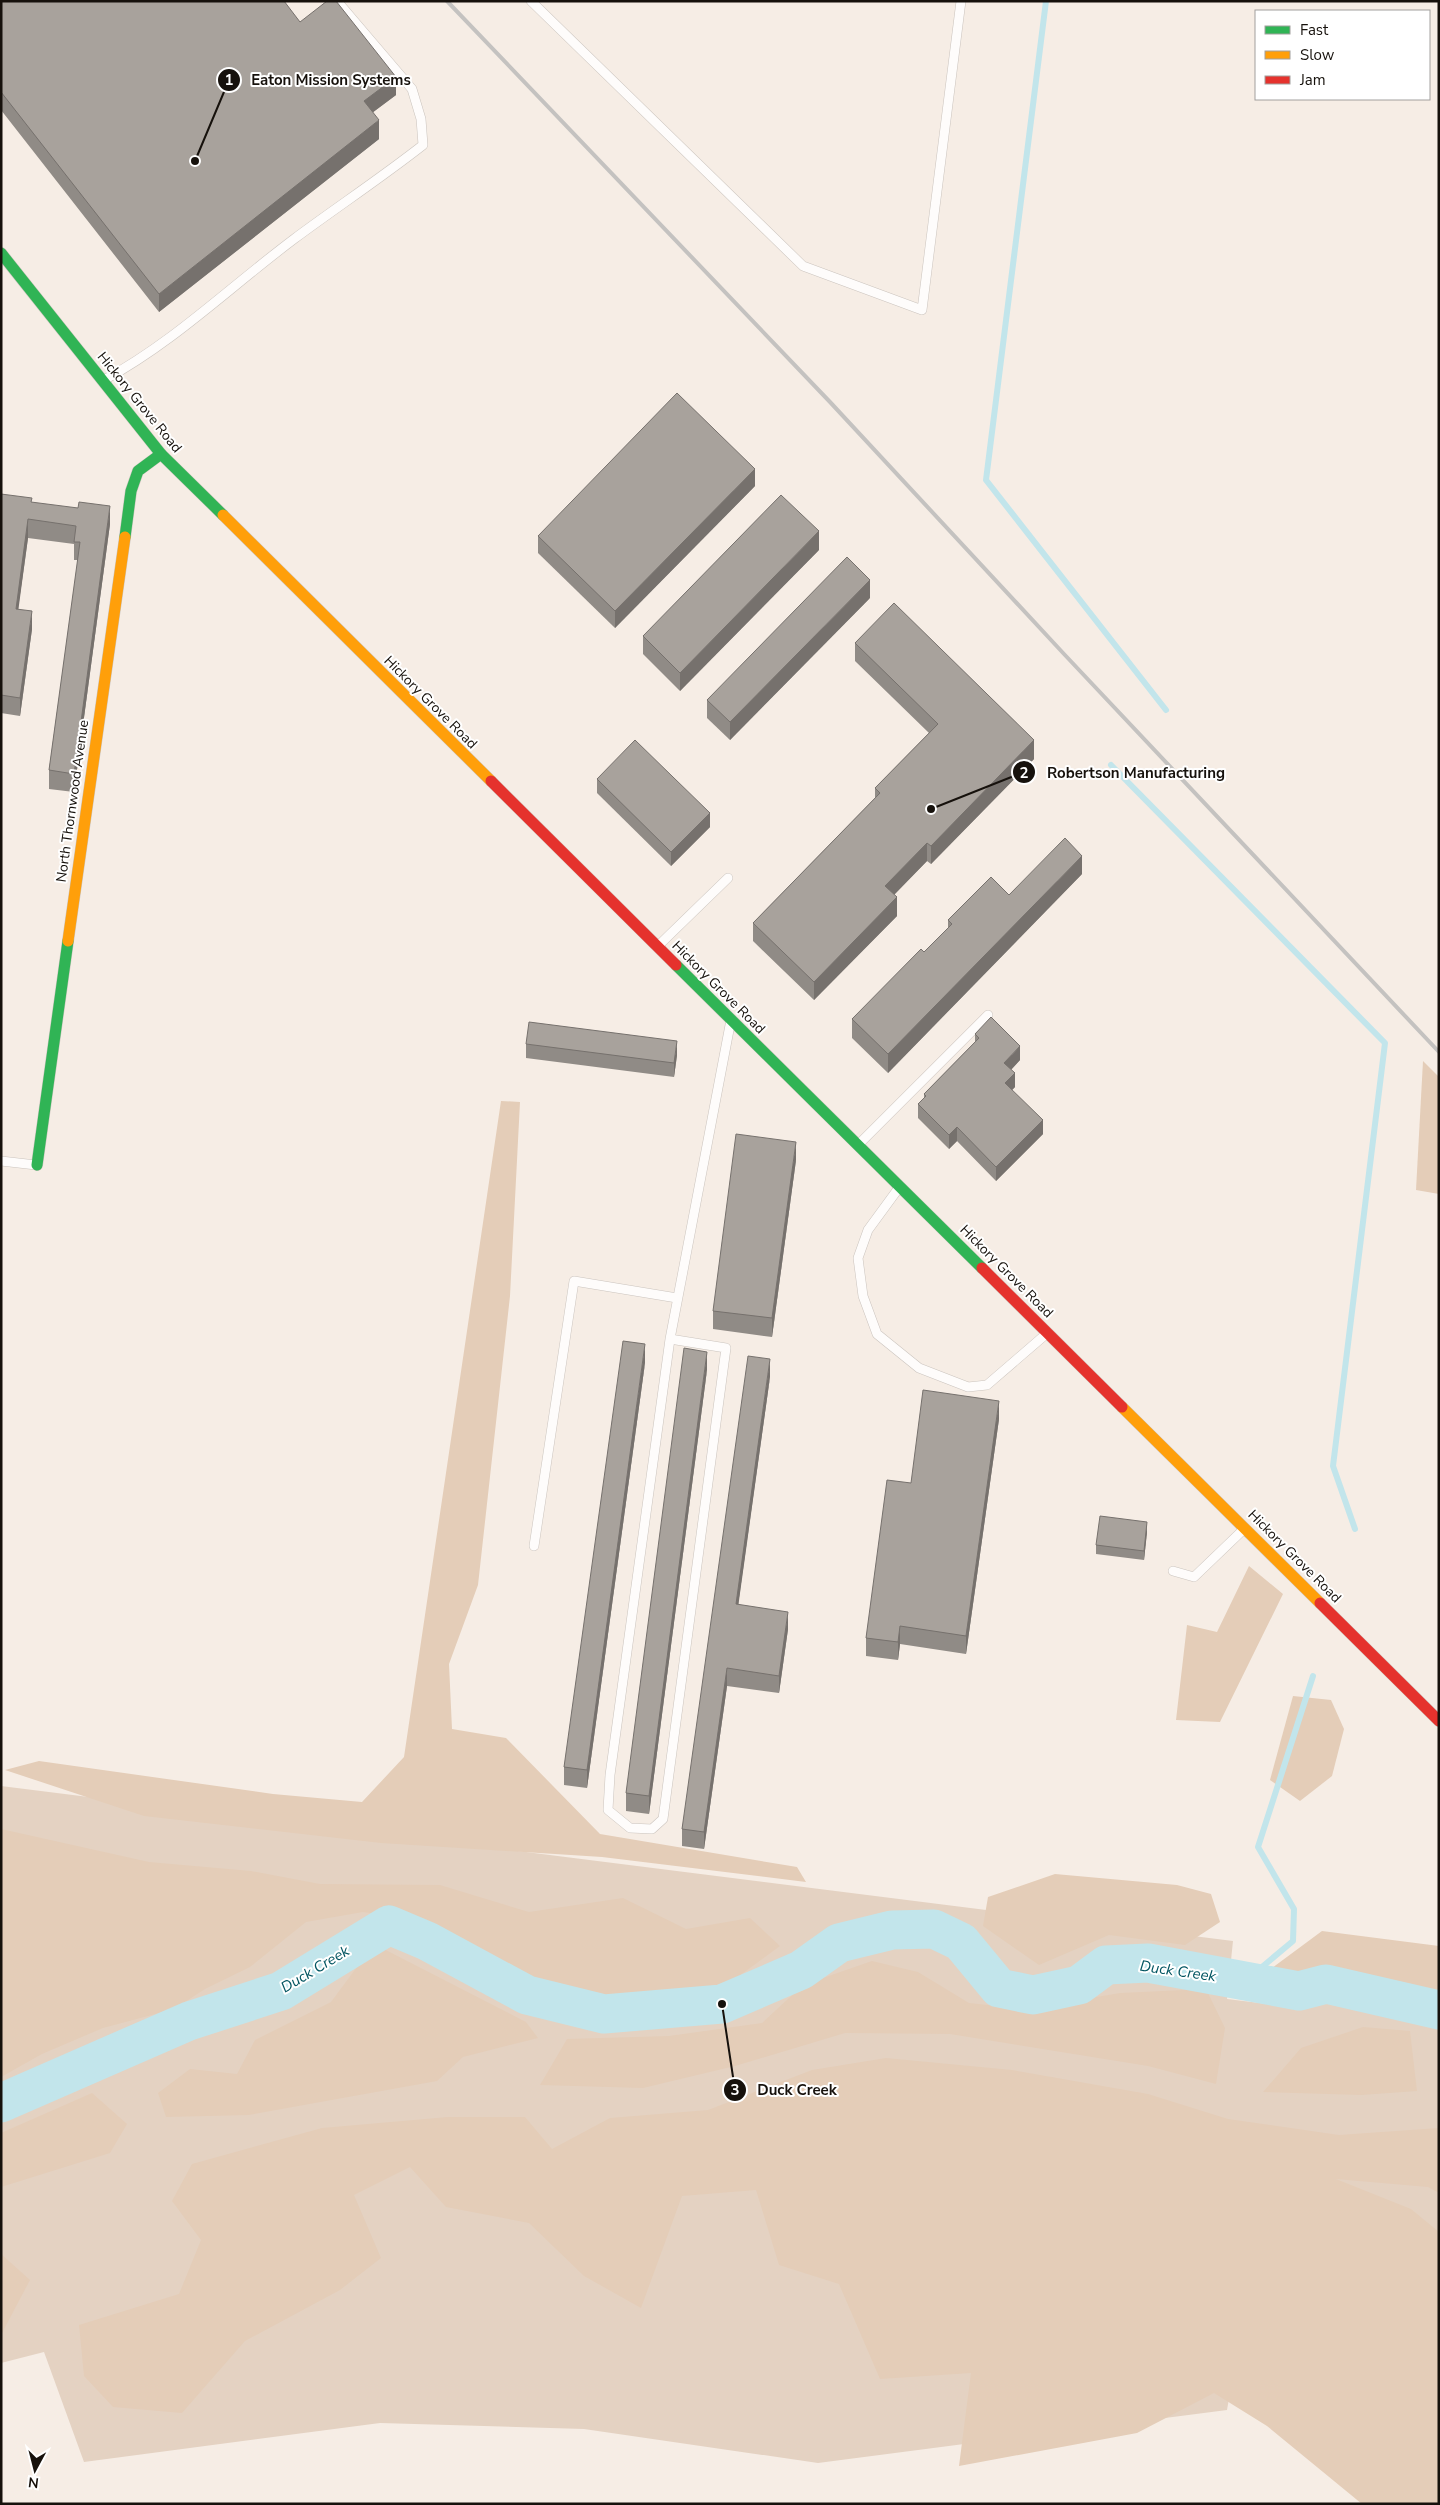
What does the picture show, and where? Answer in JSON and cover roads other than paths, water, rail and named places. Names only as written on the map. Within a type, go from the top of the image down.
[{"type":"main road","name":"Hickory Grove Road","points":[[1,253],[161,454],[1439,1721]]},
{"type":"main road","name":"North Thornwood Avenue","points":[[37,1165],[130,491],[138,471],[161,454]]},
{"type":"lane","points":[[103,380],[140,361],[202,315],[294,239],[423,145],[421,119],[412,89],[337,1]]},
{"type":"lane","points":[[531,1],[803,266],[922,310],[961,1]]},
{"type":"lane","points":[[657,947],[728,878]]},
{"type":"lane","points":[[858,1145],[988,1015]]},
{"type":"lane","points":[[670,1339],[726,1348],[663,1819],[652,1828],[630,1828],[608,1810],[610,1776],[670,1339],[731,1020]]},
{"type":"lane","points":[[1,1161],[37,1165]]},
{"type":"lane","points":[[900,1186],[868,1230],[858,1258],[863,1296],[877,1334],[919,1368],[968,1387],[988,1385],[1048,1333]]},
{"type":"lane","points":[[534,1546],[574,1281],[677,1298]]},
{"type":"lane","points":[[1173,1571],[1194,1577],[1245,1528]]},
{"type":"waterway","points":[[1046,1],[986,480],[1166,710]]},
{"type":"waterway","points":[[1111,765],[1385,1043],[1333,1466],[1355,1529]]},
{"type":"waterway","points":[[1244,1982],[1293,1941],[1294,1909],[1258,1847],[1313,1676]]},
{"type":"waterway","name":"Duck Creek","points":[[1,2103],[189,2021],[281,1991],[389,1925],[427,1941],[527,1995],[604,2014],[722,2004],[801,1970],[839,1943],[892,1930],[934,1929],[961,1942],[999,1988],[1033,1995],[1079,1985],[1106,1965],[1148,1963],[1299,1991],[1326,1984],[1439,2010]]},
{"type":"railway","points":[[447,1],[830,402],[1064,654],[1439,1052]]},
{"type":"place","name":"Eaton Mission Systems","points":[[195,161]]},
{"type":"place","name":"Robertson Manufacturing","points":[[931,809]]},
{"type":"place","name":"Duck Creek","points":[[722,2004]]}]
